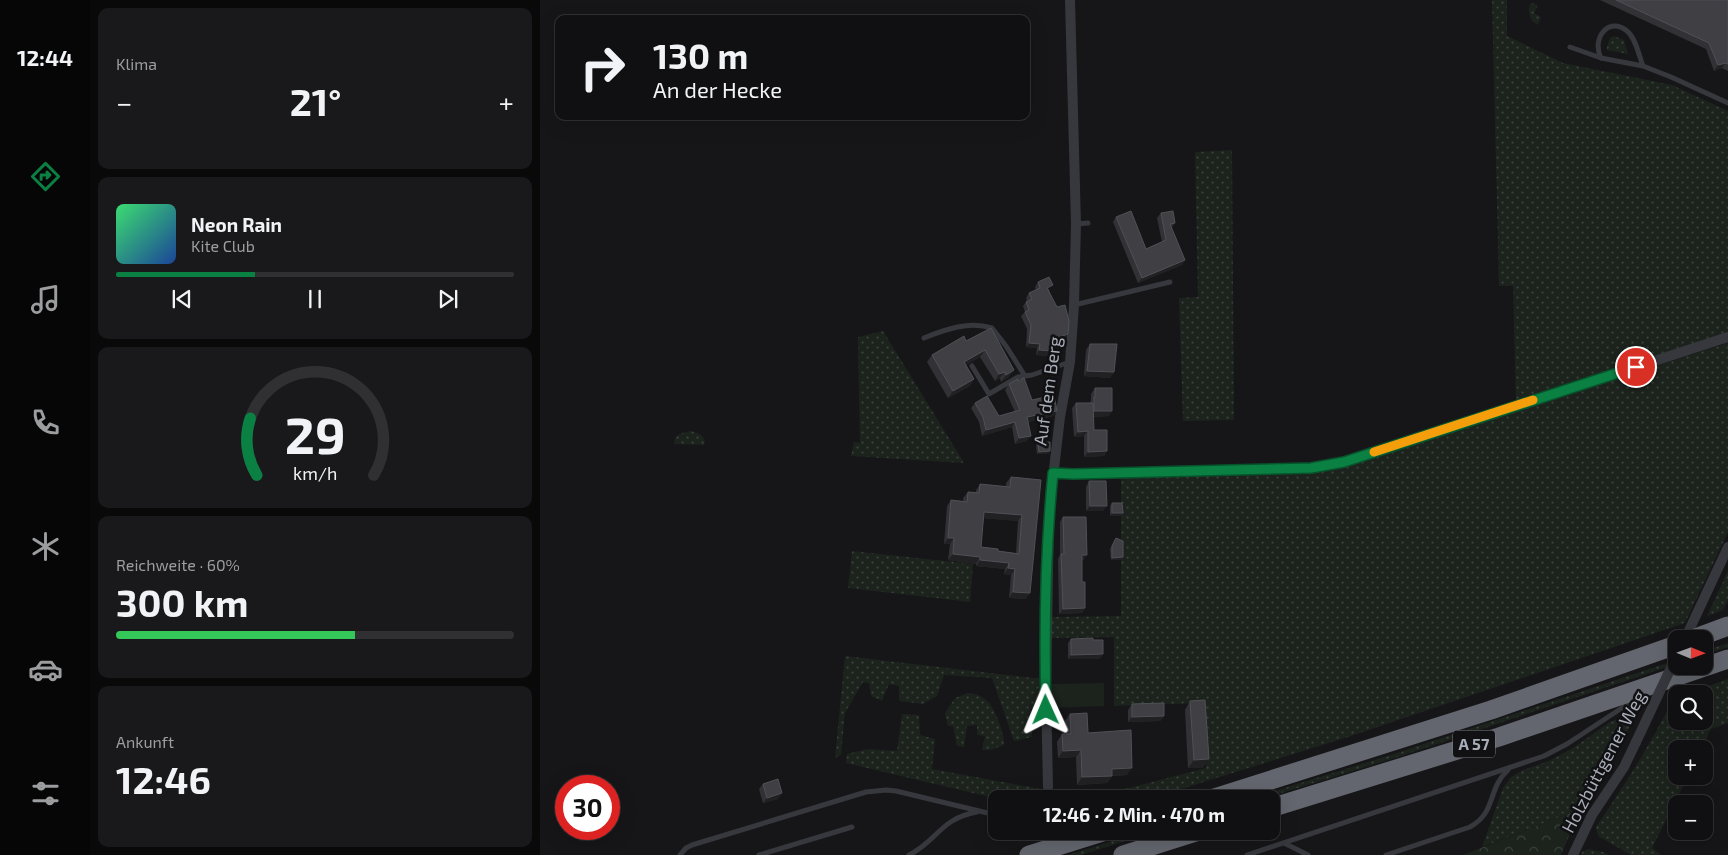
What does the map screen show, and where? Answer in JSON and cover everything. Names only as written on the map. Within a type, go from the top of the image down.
[{"type":"highway","points":[[1713,632],[1728,626]]},
{"type":"highway","name":"A 57","points":[[1239,790],[1491,710],[1668,648]]},
{"type":"highway","name":"A 57","points":[[1280,805],[1499,737],[1728,659]]},
{"type":"highway","points":[[1029,855],[1077,840]]},
{"type":"highway","points":[[1122,855],[1170,840]]},
{"type":"street","name":"Auf dem Berg","points":[[1048,787],[1046,594],[1048,512],[1060,417],[1070,362],[1074,305],[1076,224],[1070,0]]},
{"type":"street","points":[[1053,473],[1102,474],[1288,468],[1344,462],[1728,337]]},
{"type":"street","points":[[1689,630],[1728,547]]},
{"type":"street","name":"Holzbüttgener Weg","points":[[1573,855],[1592,815],[1624,767],[1668,674]]},
{"type":"lane","points":[[1601,58],[1597,51],[1600,34],[1607,28],[1614,26],[1628,31],[1633,38],[1643,66]]},
{"type":"lane","points":[[1570,47],[1601,58],[1643,66],[1728,103]]},
{"type":"lane","points":[[1076,224],[1088,223]]},
{"type":"lane","points":[[1074,305],[1170,282]]},
{"type":"lane","points":[[924,338],[947,329],[974,324],[992,328],[1025,376]]},
{"type":"lane","points":[[972,366],[989,394],[1013,380],[1070,362]]},
{"type":"lane","points":[[1646,694],[1676,677]]},
{"type":"lane","points":[[1247,855],[1259,853],[1283,843],[1511,768],[1556,750],[1638,698]]},
{"type":"lane","points":[[1386,855],[1476,824],[1487,811],[1497,784],[1511,768]]},
{"type":"lane","points":[[680,855],[686,848],[692,845],[876,791],[896,791],[988,813]]},
{"type":"lane","points":[[908,855],[918,850],[943,826],[956,818],[967,813],[980,811]]},
{"type":"lane","points":[[759,855],[852,827]]},
{"type":"lane","points":[[1283,843],[1308,855]]},
{"type":"green space","points":[[1492,0],[1507,0],[1507,36],[1563,63],[1672,85],[1728,111],[1728,334],[1516,402],[1513,286],[1499,286]]},
{"type":"green space","points":[[1530,4],[1538,5],[1534,13],[1541,17],[1538,25],[1531,19],[1529,13]]},
{"type":"green space","points":[[1614,36],[1624,40],[1628,54],[1607,50],[1610,38]]},
{"type":"green space","points":[[1232,150],[1234,420],[1183,421],[1179,298],[1198,297],[1195,152]]},
{"type":"green space","points":[[883,331],[963,463],[851,456],[854,442],[860,443],[858,337]]},
{"type":"green space","points":[[1728,343],[1728,532],[1685,623],[1348,737],[1178,790],[1110,790],[1129,788],[1206,768],[1203,703],[1114,706],[1114,637],[1049,638],[1049,617],[1121,616],[1121,477],[1323,472]]},
{"type":"green space","points":[[691,431],[700,434],[705,440],[704,445],[674,444],[677,436]]},
{"type":"green space","points":[[852,551],[973,564],[970,602],[848,588]]},
{"type":"green space","points":[[1728,571],[1728,600],[1723,610],[1707,616]]},
{"type":"green space","points":[[1728,643],[1728,647],[1713,652],[1713,648]]},
{"type":"green space","points":[[845,656],[1042,679],[1042,708],[1031,709],[1032,737],[1014,741],[992,678],[944,675],[937,696],[923,704],[899,701],[899,686],[889,684],[882,701],[871,696],[869,683],[863,682],[845,713],[841,755],[835,758]]},
{"type":"green space","points":[[1668,663],[1668,667],[1401,756],[1280,793],[1280,790],[1278,790],[1400,752]]},
{"type":"green space","points":[[1728,679],[1728,723],[1713,728],[1713,685]]},
{"type":"green space","points":[[1104,683],[1104,706],[1051,708],[1050,684]]},
{"type":"green space","points":[[968,693],[982,697],[992,707],[1002,730],[1004,745],[991,750],[982,750],[985,736],[977,735],[977,725],[967,726],[964,747],[957,746],[953,726],[948,726],[945,713],[955,698]]},
{"type":"green space","points":[[1668,709],[1668,730],[1710,730],[1706,740],[1668,740],[1668,785],[1684,785],[1678,795],[1668,795],[1668,816],[1652,848],[1661,855],[1631,855],[1598,836],[1596,827],[1656,732]]},
{"type":"green space","points":[[1637,711],[1620,747],[1580,809],[1482,847],[1503,788],[1511,777],[1523,770],[1549,761],[1573,748],[1610,722]]},
{"type":"green space","points":[[902,714],[919,715],[920,735],[935,739],[932,769],[1043,790],[988,790],[988,797],[846,763],[847,754],[868,749],[897,751]]},
{"type":"green space","points":[[1580,809],[1561,855],[1463,855]]},
{"type":"green space","points":[[1116,840],[1128,840],[1081,855],[1068,855]]},
{"type":"green space","points":[[1588,849],[1609,855],[1581,855],[1582,852]]},
{"type":"building","points":[[1616,0],[1728,0],[1728,64],[1718,65],[1709,43]]},
{"type":"building","points":[[1131,211],[1146,249],[1166,240],[1161,213],[1173,211],[1175,223],[1170,224],[1185,260],[1142,278],[1116,217]]},
{"type":"building","points":[[1049,277],[1053,285],[1047,288],[1057,307],[1065,305],[1069,321],[1068,334],[1055,339],[1053,351],[1039,350],[1040,344],[1029,343],[1031,325],[1025,312],[1029,310],[1026,302],[1032,299],[1029,293],[1040,288],[1038,282]]},
{"type":"building","points":[[991,328],[1014,370],[1006,375],[1005,372],[999,374],[985,350],[964,362],[974,379],[953,391],[932,355],[964,336],[966,341]]},
{"type":"building","points":[[1090,344],[1117,344],[1114,372],[1087,371]]},
{"type":"building","points":[[1024,378],[1032,400],[1054,395],[1057,411],[1027,417],[1031,436],[1019,438],[1015,422],[986,430],[983,417],[975,403],[987,396],[999,416],[1020,410],[1009,384]]},
{"type":"building","points":[[1095,388],[1112,388],[1112,411],[1094,411]]},
{"type":"building","points":[[1076,403],[1093,403],[1094,430],[1107,430],[1107,451],[1088,452],[1088,431],[1078,432]]},
{"type":"building","points":[[1050,442],[1050,451],[1039,452],[1038,443]]},
{"type":"building","points":[[1011,477],[1041,480],[1030,593],[1013,592],[1015,569],[1008,568],[1009,563],[980,560],[980,557],[953,554],[954,538],[948,538],[951,500],[967,502],[968,492],[979,493],[980,484],[1010,487]],"holes":[[[984,512],[1022,515],[1019,554],[981,547]]]},
{"type":"building","points":[[1089,481],[1106,481],[1107,506],[1090,506]]},
{"type":"building","points":[[1112,503],[1122,503],[1123,513],[1112,513]]},
{"type":"building","points":[[1063,517],[1086,517],[1087,555],[1082,555],[1082,582],[1085,582],[1085,608],[1063,609],[1061,554],[1064,554]]},
{"type":"building","points":[[1116,538],[1123,541],[1123,557],[1112,558],[1112,546]]},
{"type":"building","points":[[1093,638],[1093,640],[1103,640],[1103,654],[1071,655],[1071,639]]},
{"type":"building","points":[[1205,700],[1209,759],[1194,760],[1190,701]]},
{"type":"building","points":[[1164,703],[1164,716],[1132,717],[1132,704]]},
{"type":"building","points":[[1087,713],[1088,733],[1131,730],[1132,768],[1112,769],[1112,776],[1082,777],[1081,750],[1063,751],[1062,734],[1071,734],[1070,714]]},
{"type":"building","points":[[778,779],[782,793],[767,798],[763,784]]},
{"type":"slow traffic","points":[[1374,452],[1533,400]]},
{"type":"route","points":[[1046,710],[1048,512],[1053,473],[1319,467],[1344,462],[1636,367]]}]
